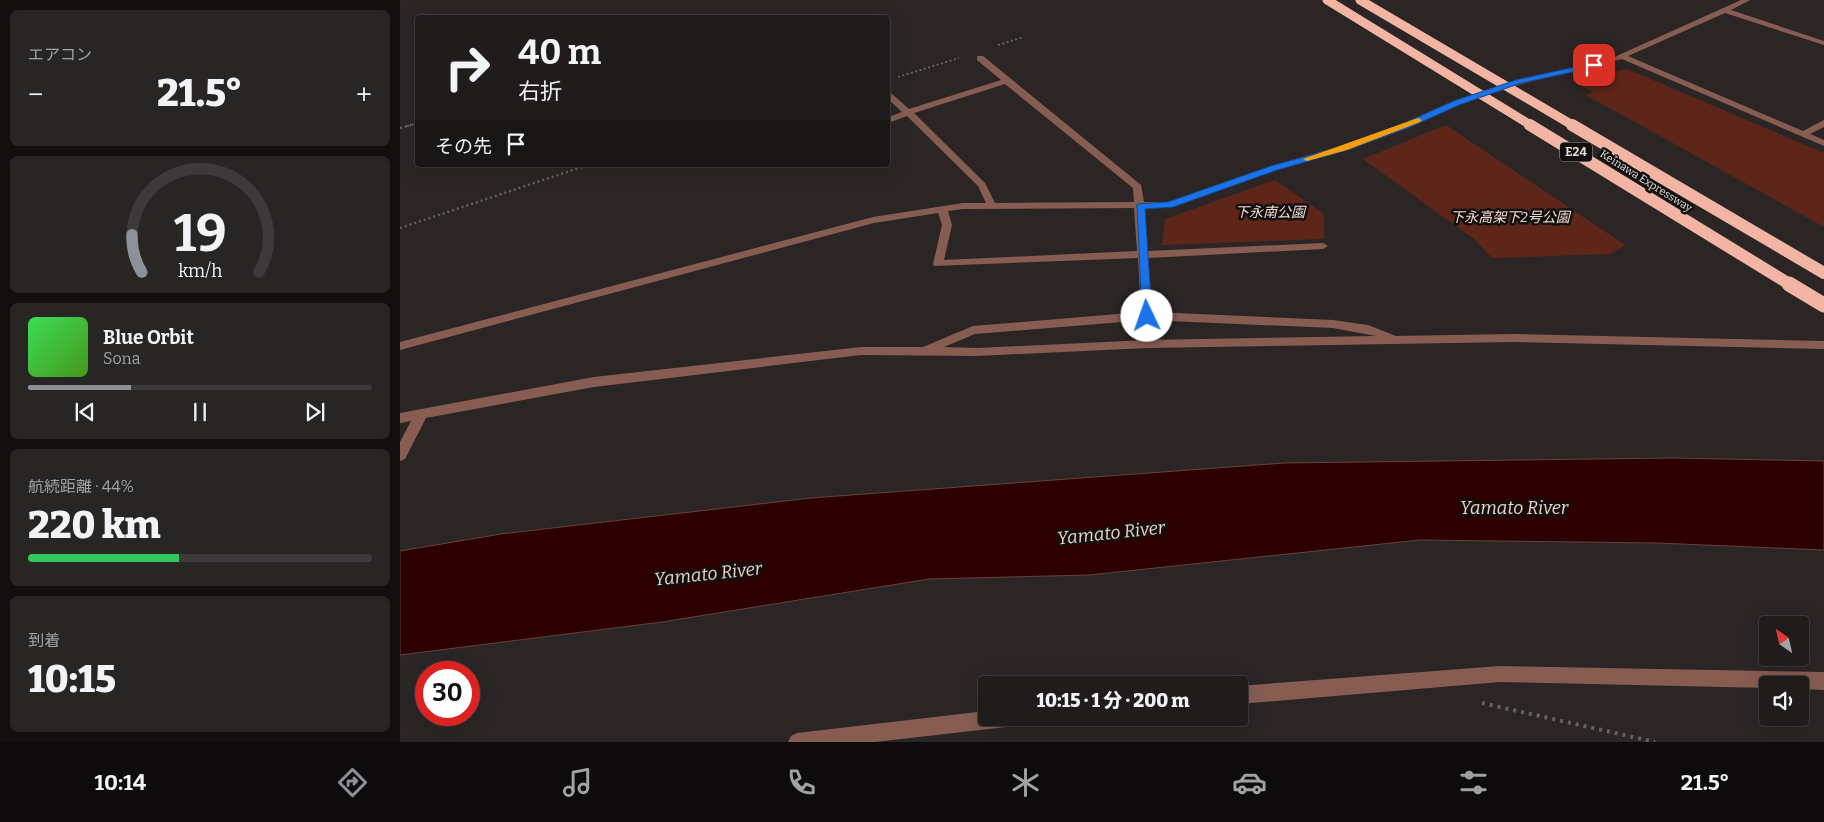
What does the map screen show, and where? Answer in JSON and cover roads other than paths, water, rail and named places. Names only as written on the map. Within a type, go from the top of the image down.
[{"type":"highway","name":"Keinawa Expressway","points":[[1327,0],[1824,305]]},
{"type":"highway","name":"Keinawa Expressway","points":[[1360,0],[1824,273]]},
{"type":"street","points":[[400,346],[874,220],[963,206],[1170,205],[1274,168],[1344,148],[1407,125],[1456,103],[1519,82],[1623,57],[1747,0]]},
{"type":"street","points":[[1724,10],[1824,43]]},
{"type":"street","points":[[1623,57],[1824,143]]},
{"type":"street","points":[[980,58],[1138,187],[1147,316]]},
{"type":"street","points":[[890,119],[1007,81]]},
{"type":"street","points":[[890,97],[982,185],[992,206]]},
{"type":"street","points":[[1803,134],[1824,123]]},
{"type":"street","points":[[942,210],[947,225],[938,264],[1323,246]]},
{"type":"street","points":[[922,352],[973,330],[1147,316],[1333,324],[1368,330],[1400,340]]},
{"type":"street","points":[[400,418],[594,382],[861,351],[977,352],[1147,344],[1514,338],[1818,345],[1824,338]]},
{"type":"street","points":[[400,455],[421,415]]},
{"type":"street","points":[[1248,694],[1500,674],[1824,682]]},
{"type":"street","points":[[797,742],[978,721]]},
{"type":"water","name":"Yamato River","points":[[1673,458],[1824,461],[1824,550],[1657,543],[1420,540],[1089,575],[929,579],[662,622],[400,655],[400,551],[501,534],[811,498],[1284,463]]},
{"type":"park label","name":"下永南公園","points":[[1270,212]]},
{"type":"park label","name":"下永高架下2号公園","points":[[1510,217]]}]
